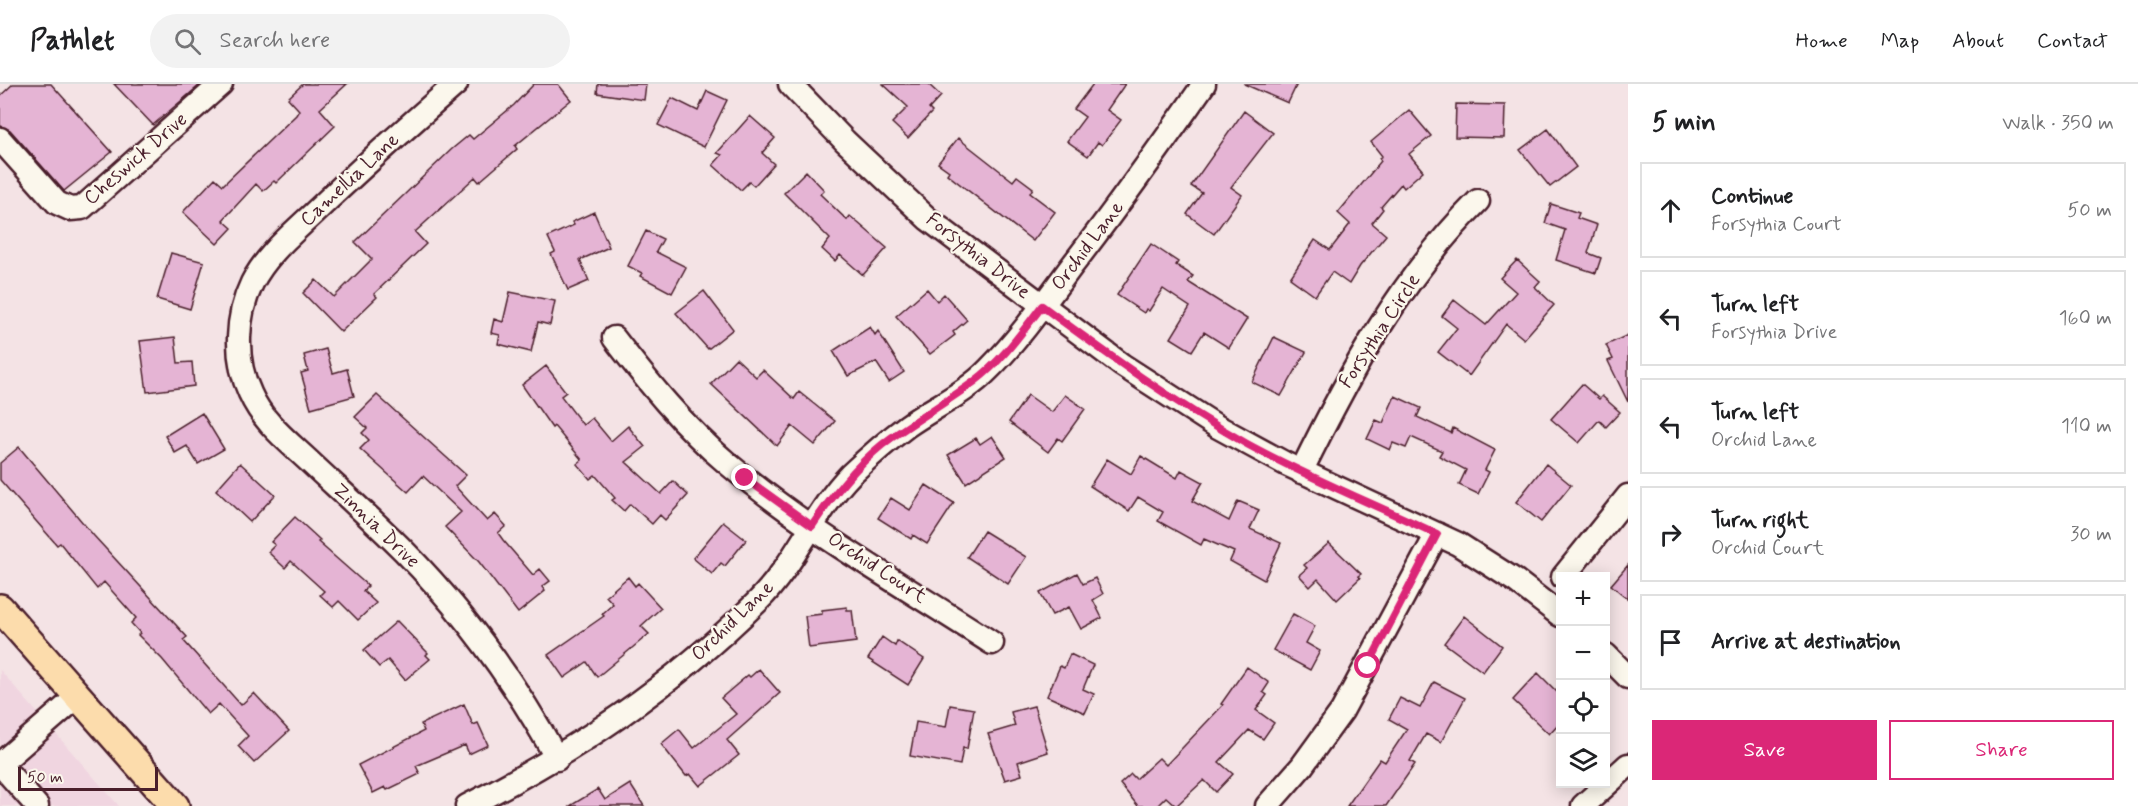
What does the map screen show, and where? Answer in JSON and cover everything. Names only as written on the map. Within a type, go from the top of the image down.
[{"type":"main road","points":[[0,608],[175,806]]},
{"type":"street","name":"Cheswick Drive","points":[[0,139],[57,203],[69,209],[82,208],[221,84]]},
{"type":"street","name":"Camellia Lane","points":[[252,283],[272,254],[296,230],[456,84]]},
{"type":"street","name":"Orchid Lane","points":[[467,806],[557,759],[643,700],[746,613],[781,574],[834,494],[864,461],[892,438],[982,376],[1019,337],[1204,84]]},
{"type":"street","name":"Forsythia Drive","points":[[805,89],[845,141],[928,219],[1122,365],[1180,404],[1301,472],[1437,534],[1480,558],[1553,609]]},
{"type":"street","name":"Forsythia Circle","points":[[1301,472],[1348,376],[1380,324],[1426,261],[1478,201]]},
{"type":"street","name":"Zinnia Drive","points":[[252,283],[243,308],[240,342],[246,384],[258,409],[274,429],[404,551],[440,590],[520,697],[557,759]]},
{"type":"street","name":"Orchid Court","points":[[614,338],[659,394],[725,462],[812,526],[992,643]]},
{"type":"street","points":[[1567,572],[1628,496]]},
{"type":"street","points":[[1267,806],[1302,766],[1342,711],[1437,534]]},
{"type":"street","points":[[1610,660],[1628,677]]},
{"type":"street","points":[[37,806],[0,763],[78,696]]},
{"type":"street","points":[[1583,806],[1628,765]]},
{"type":"shaded area","points":[[0,670],[119,806],[0,806]]},
{"type":"building","points":[[13,84],[51,84],[112,152],[64,191],[10,130],[0,126],[0,96]]},
{"type":"building","points":[[114,84],[201,84],[153,125]]},
{"type":"building","points":[[303,84],[347,84],[320,109],[335,126],[276,183],[274,181],[263,191],[256,184],[223,220],[232,228],[217,244],[183,212],[215,178],[223,185],[296,115],[299,110],[288,98]]},
{"type":"building","points":[[534,84],[558,84],[571,100],[515,146],[517,149],[479,182],[475,177],[415,232],[426,244],[374,294],[377,297],[341,332],[303,293],[316,280],[334,297],[372,259],[355,242],[452,149],[469,135],[473,139],[514,105]]},
{"type":"building","points":[[598,84],[646,84],[644,100],[597,93]]},
{"type":"building","points":[[883,84],[928,84],[941,96],[929,109],[932,112],[908,138],[892,123],[908,107]]},
{"type":"building","points":[[1093,84],[1125,84],[1107,110],[1121,120],[1102,145],[1098,142],[1088,156],[1067,141],[1085,117],[1074,109]]},
{"type":"building","points":[[1244,84],[1297,84],[1288,103]]},
{"type":"building","points":[[707,91],[727,100],[704,147],[658,125],[672,98],[698,111]]},
{"type":"building","points":[[1456,104],[1505,105],[1504,138],[1455,137]]},
{"type":"building","points":[[1409,110],[1431,136],[1409,154],[1423,171],[1404,188],[1401,184],[1381,207],[1383,209],[1372,223],[1386,235],[1360,266],[1349,284],[1332,272],[1315,296],[1290,278],[1315,240],[1330,250],[1350,224],[1338,213],[1381,161],[1379,158],[1382,156],[1371,142]]},
{"type":"building","points":[[1244,111],[1273,133],[1231,187],[1242,195],[1214,234],[1187,214],[1202,193],[1191,186]]},
{"type":"building","points":[[750,116],[775,138],[762,153],[774,164],[754,186],[749,182],[741,190],[713,165],[722,155],[717,153]]},
{"type":"building","points":[[1548,129],[1576,167],[1550,187],[1520,150]]},
{"type":"building","points":[[958,138],[1013,181],[1017,176],[1033,188],[1030,193],[1055,212],[1033,241],[947,174],[949,171],[938,163]]},
{"type":"building","points":[[806,171],[824,190],[820,194],[847,220],[850,216],[887,248],[863,275],[840,255],[835,261],[822,249],[830,239],[784,193]]},
{"type":"building","points":[[1551,204],[1579,213],[1577,218],[1597,225],[1588,253],[1601,258],[1596,273],[1556,260],[1565,230],[1545,223]]},
{"type":"building","points":[[594,212],[609,247],[580,260],[589,281],[568,290],[551,254],[555,252],[548,237],[574,225],[572,222]]},
{"type":"building","points":[[646,231],[663,239],[656,252],[686,267],[672,293],[640,276],[642,273],[628,266]]},
{"type":"building","points":[[1151,244],[1178,262],[1176,265],[1193,276],[1188,282],[1247,319],[1229,348],[1204,332],[1192,351],[1171,338],[1190,307],[1163,289],[1149,311],[1146,309],[1144,313],[1117,295]]},
{"type":"building","points":[[171,253],[204,262],[190,309],[157,299]]},
{"type":"building","points":[[1517,260],[1540,281],[1535,287],[1554,305],[1524,339],[1506,324],[1469,376],[1438,352],[1457,328],[1442,316],[1454,300],[1486,325],[1516,292],[1500,278]]},
{"type":"building","points":[[927,289],[937,301],[944,294],[967,320],[953,332],[955,335],[930,354],[896,316]]},
{"type":"building","points":[[704,291],[733,329],[708,349],[676,313]]},
{"type":"building","points":[[510,292],[555,301],[550,325],[538,322],[531,352],[498,344],[500,335],[491,333],[494,319],[503,322]]},
{"type":"building","points":[[870,327],[875,335],[878,331],[904,372],[889,382],[876,362],[848,376],[833,351]]},
{"type":"building","points":[[1628,335],[1628,402],[1608,361],[1613,359],[1606,345]]},
{"type":"building","points":[[175,337],[178,363],[192,362],[194,386],[147,392],[140,341]]},
{"type":"building","points":[[1274,337],[1306,352],[1281,396],[1252,382]]},
{"type":"building","points":[[326,349],[333,373],[347,369],[354,396],[311,408],[301,373],[308,371],[304,355]]},
{"type":"building","points":[[736,358],[756,377],[763,370],[794,399],[799,392],[835,421],[815,445],[792,426],[777,446],[711,384]]},
{"type":"building","points":[[546,366],[566,392],[561,396],[583,425],[592,418],[611,441],[628,426],[645,447],[626,462],[661,494],[673,481],[688,495],[665,520],[660,515],[652,524],[630,504],[624,511],[612,500],[615,498],[595,475],[590,479],[577,464],[582,460],[554,426],[552,428],[522,385]]},
{"type":"building","points":[[1582,384],[1599,399],[1602,396],[1620,412],[1606,427],[1599,420],[1579,443],[1551,419]]},
{"type":"building","points":[[377,395],[466,475],[455,486],[487,521],[495,514],[506,526],[498,533],[503,540],[533,575],[540,569],[550,581],[542,587],[545,591],[518,613],[479,562],[445,527],[461,512],[423,476],[408,492],[360,449],[369,440],[362,433],[367,428],[355,417]]},
{"type":"building","points":[[1028,395],[1052,412],[1065,395],[1085,409],[1062,441],[1058,438],[1048,452],[1009,422]]},
{"type":"building","points":[[1395,396],[1421,408],[1417,417],[1451,433],[1453,428],[1495,450],[1485,470],[1489,472],[1478,494],[1459,485],[1466,470],[1439,456],[1442,451],[1411,437],[1406,448],[1393,443],[1390,450],[1367,439],[1376,420],[1383,423]]},
{"type":"building","points":[[202,413],[224,449],[198,464],[187,446],[175,453],[165,436]]},
{"type":"building","points":[[992,436],[1006,457],[966,483],[948,455],[976,438],[980,444]]},
{"type":"building","points":[[19,447],[94,536],[187,637],[183,640],[241,705],[254,693],[289,731],[254,763],[238,746],[248,736],[219,704],[208,714],[162,659],[138,635],[140,633],[131,623],[136,618],[104,582],[97,589],[60,543],[57,545],[0,480],[0,463]]},
{"type":"building","points":[[1141,456],[1177,478],[1181,470],[1203,482],[1192,501],[1229,521],[1238,501],[1259,510],[1250,529],[1281,543],[1264,580],[1230,561],[1234,552],[1204,539],[1201,545],[1158,521],[1163,512],[1138,497],[1129,511],[1090,486],[1107,459],[1131,474]]},
{"type":"building","points":[[240,463],[275,495],[250,522],[216,490]]},
{"type":"building","points":[[1546,464],[1571,485],[1541,522],[1516,502]]},
{"type":"building","points":[[926,485],[954,503],[927,544],[913,535],[911,539],[878,518],[891,498],[910,510]]},
{"type":"building","points":[[295,517],[320,540],[318,542],[368,586],[363,591],[376,603],[358,620],[339,601],[333,607],[320,595],[324,591],[291,561],[285,568],[268,552],[275,545],[271,542]]},
{"type":"building","points":[[723,522],[746,540],[725,566],[721,563],[712,574],[693,558]]},
{"type":"building","points":[[984,531],[1026,557],[1008,584],[967,557]]},
{"type":"building","points":[[1329,543],[1361,574],[1358,576],[1360,578],[1337,600],[1318,579],[1310,587],[1299,575],[1307,568],[1304,565]]},
{"type":"building","points":[[1628,565],[1628,599],[1611,585]]},
{"type":"building","points":[[1077,573],[1083,584],[1095,578],[1103,594],[1093,600],[1102,618],[1081,629],[1069,607],[1052,615],[1040,593]]},
{"type":"building","points":[[628,577],[635,586],[638,583],[661,608],[641,626],[649,634],[597,677],[587,662],[564,678],[548,655],[604,616],[602,614],[613,604],[606,596]]},
{"type":"building","points":[[847,607],[847,610],[852,610],[856,642],[809,648],[805,616],[822,614],[822,610]]},
{"type":"building","points":[[1293,614],[1315,626],[1306,643],[1320,651],[1310,670],[1273,650]]},
{"type":"building","points":[[1464,616],[1502,646],[1483,672],[1444,643]]},
{"type":"building","points":[[397,621],[428,653],[426,655],[430,659],[405,680],[388,660],[379,667],[364,650]]},
{"type":"building","points":[[882,637],[895,646],[897,641],[924,659],[908,685],[868,659]]},
{"type":"building","points":[[1070,654],[1093,665],[1083,689],[1094,694],[1085,713],[1047,696],[1060,666],[1064,668]]},
{"type":"building","points":[[1247,667],[1269,683],[1263,692],[1267,695],[1256,710],[1274,723],[1263,739],[1249,730],[1219,762],[1233,774],[1216,792],[1204,780],[1176,806],[1166,797],[1157,806],[1138,806],[1120,784],[1131,774],[1136,779],[1159,758],[1166,765],[1223,705],[1221,704]]},
{"type":"building","points":[[759,669],[780,693],[727,740],[739,755],[700,786],[690,774],[686,776],[661,744],[679,729],[694,748],[736,714],[721,698],[748,675],[750,677]]},
{"type":"building","points":[[1538,673],[1556,691],[1556,726],[1549,734],[1513,700]]},
{"type":"building","points":[[1434,682],[1465,698],[1441,742],[1426,734],[1410,761],[1415,764],[1386,806],[1347,806],[1380,759],[1385,762],[1407,729],[1389,719],[1400,698],[1420,708]]},
{"type":"building","points":[[464,704],[473,725],[478,723],[488,745],[469,754],[465,745],[416,766],[420,774],[387,790],[385,787],[373,793],[358,765],[424,731],[421,724]]},
{"type":"building","points":[[950,705],[974,709],[967,749],[963,748],[960,765],[910,756],[916,722],[946,727]]},
{"type":"building","points":[[1034,706],[1048,752],[1018,762],[1022,775],[1005,780],[988,734],[1015,726],[1011,712]]},
{"type":"building","points":[[630,784],[644,806],[570,806],[598,789],[605,800]]},
{"type":"route","points":[[745,478],[812,526],[834,494],[864,461],[906,427],[975,382],[1019,337],[1042,306],[1122,365],[1218,427],[1325,484],[1437,534],[1368,666]]}]
